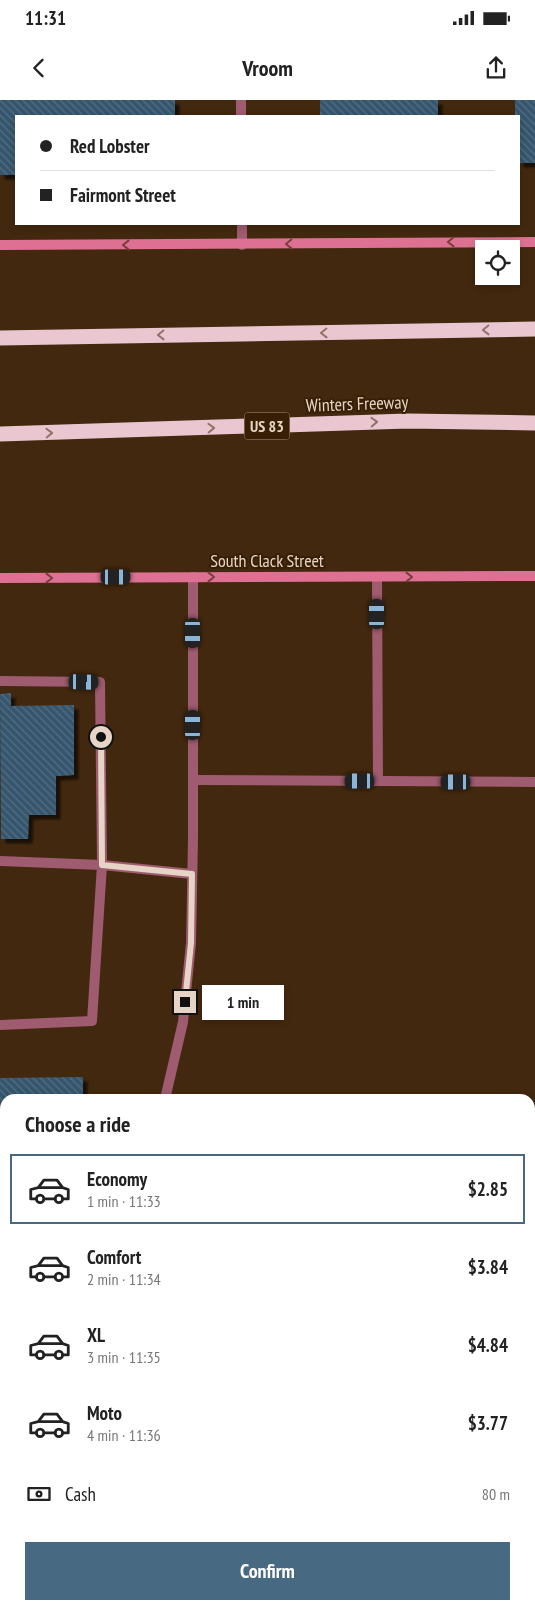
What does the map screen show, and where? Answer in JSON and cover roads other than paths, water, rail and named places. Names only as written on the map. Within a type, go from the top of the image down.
[{"type":"highway","points":[[0,338],[535,329]]},
{"type":"highway","name":"Winters Freeway","points":[[0,434],[408,421],[535,423]]},
{"type":"main road","points":[[0,245],[535,242]]},
{"type":"main road","name":"South Clack Street","points":[[0,578],[535,576]]},
{"type":"street","points":[[241,100],[242,115]]},
{"type":"street","points":[[242,225],[242,245]]},
{"type":"street","points":[[166,1094],[183,1022],[191,943],[193,577]]},
{"type":"street","points":[[377,577],[378,781]]},
{"type":"street","points":[[0,681],[100,682],[102,865],[92,1021],[0,1025]]},
{"type":"street","points":[[193,780],[535,782]]},
{"type":"street","points":[[0,861],[102,865],[192,874]]}]
